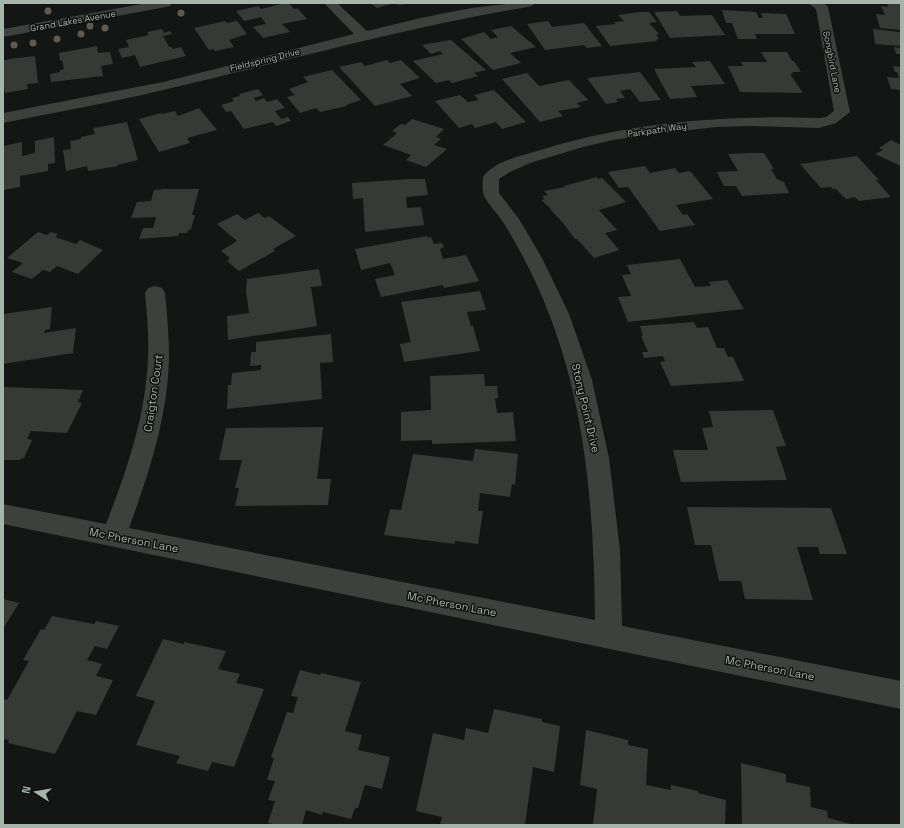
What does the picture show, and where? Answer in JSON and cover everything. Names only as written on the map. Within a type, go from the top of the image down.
[{"type":"street","name":"Grand Lakes Avenue","points":[[3,33],[166,3]]},
{"type":"street","points":[[330,3],[364,36]]},
{"type":"street","name":"Fieldspring Drive","points":[[3,118],[162,86],[447,16],[528,3]]},
{"type":"street","name":"Songbird Lane","points":[[814,3],[822,7],[842,112],[831,120]]},
{"type":"street","name":"Parkpath Way","points":[[491,177],[504,167],[557,150],[603,138],[692,125],[742,122],[819,123],[831,120]]},
{"type":"street","name":"Stony Point Drive","points":[[491,177],[491,193],[510,219],[533,258],[559,314],[581,380],[597,458],[607,550],[609,636]]},
{"type":"street","name":"Craigton Court","points":[[114,536],[137,476],[152,418],[159,365],[159,319],[155,293]]},
{"type":"street","name":"Mc Pherson Lane","points":[[3,514],[901,695]]},
{"type":"building","points":[[289,3],[294,9],[297,8],[307,19],[282,24],[290,32],[263,38],[253,27],[266,24],[261,17],[244,21],[236,11],[258,6],[261,9]]},
{"type":"building","points":[[370,3],[395,3],[377,8]]},
{"type":"building","points":[[395,3],[406,3],[406,4],[399,5]]},
{"type":"building","points":[[887,3],[901,4],[901,30],[880,28],[876,14],[885,15],[881,6],[888,7]]},
{"type":"building","points":[[722,10],[756,12],[759,18],[763,18],[761,14],[763,13],[786,14],[795,34],[755,34],[757,39],[738,39],[732,23],[726,23]]},
{"type":"building","points":[[677,11],[680,16],[712,15],[725,35],[670,38],[654,12]]},
{"type":"building","points":[[649,12],[657,22],[649,23],[659,34],[656,35],[659,39],[656,40],[657,41],[610,46],[596,26],[616,24],[614,22],[624,21],[618,15]]},
{"type":"building","points":[[225,21],[226,23],[237,21],[247,34],[229,40],[234,47],[215,51],[213,49],[209,50],[194,28]]},
{"type":"building","points":[[548,21],[552,27],[584,23],[602,46],[587,48],[584,45],[545,50],[527,24]]},
{"type":"building","points":[[511,26],[536,47],[510,53],[521,63],[493,70],[461,39],[484,32],[491,39],[498,37],[491,30]]},
{"type":"building","points":[[162,29],[164,33],[170,31],[172,34],[163,36],[169,47],[172,47],[173,49],[181,47],[186,56],[140,67],[135,55],[122,58],[118,49],[129,47],[126,40],[149,35],[147,32]]},
{"type":"building","points":[[873,29],[900,32],[901,46],[875,44]]},
{"type":"building","points":[[451,40],[486,70],[474,73],[478,76],[452,83],[449,80],[436,83],[413,61],[443,54],[440,51],[431,54],[422,45]]},
{"type":"building","points":[[97,46],[98,53],[110,52],[113,64],[101,66],[103,76],[51,82],[50,74],[60,72],[60,70],[64,69],[62,60],[60,61],[59,53]]},
{"type":"building","points":[[894,47],[901,48],[901,54],[896,54]]},
{"type":"building","points":[[761,52],[787,52],[801,72],[792,72],[793,74],[790,74],[803,93],[740,92],[728,66],[743,66],[741,62],[767,62]]},
{"type":"building","points":[[35,56],[38,83],[27,84],[28,89],[5,93],[3,87],[3,61]]},
{"type":"building","points":[[387,60],[390,63],[401,60],[420,78],[400,84],[412,96],[375,106],[339,67],[361,62],[365,66]]},
{"type":"building","points":[[710,61],[725,84],[691,86],[697,97],[670,99],[654,69],[696,67],[692,62]]},
{"type":"building","points":[[893,66],[901,67],[901,90],[891,89],[887,77],[899,78]]},
{"type":"building","points":[[332,70],[361,100],[346,105],[347,106],[320,112],[316,108],[300,113],[287,97],[295,95],[289,89],[308,82],[303,77]]},
{"type":"building","points":[[640,72],[661,100],[640,102],[630,89],[620,91],[625,98],[616,99],[618,102],[606,104],[587,78]]},
{"type":"building","points":[[527,73],[539,86],[569,80],[588,100],[577,103],[581,107],[558,111],[563,116],[540,122],[502,79]]},
{"type":"building","points":[[258,89],[263,95],[254,98],[256,101],[264,98],[267,102],[277,99],[285,108],[275,111],[281,119],[288,117],[291,121],[276,126],[273,122],[244,129],[231,111],[226,112],[221,105],[234,101],[232,98],[240,96],[239,94]]},
{"type":"building","points":[[494,90],[526,122],[502,129],[496,122],[475,128],[472,124],[459,128],[435,101],[460,95],[468,102],[479,100],[474,95]]},
{"type":"building","points":[[199,108],[217,130],[187,138],[190,143],[159,152],[139,119],[175,111],[178,116]]},
{"type":"building","points":[[412,119],[444,129],[436,137],[441,139],[434,145],[447,149],[426,167],[406,160],[411,155],[383,145],[397,133],[392,131],[401,124],[405,125]]},
{"type":"building","points":[[127,122],[138,160],[117,165],[118,166],[88,171],[87,166],[66,171],[63,150],[71,149],[70,141],[95,134],[93,128]]},
{"type":"building","points":[[54,137],[55,163],[48,164],[48,171],[20,176],[20,187],[3,190],[3,146],[22,142],[22,156],[35,153],[35,141]]},
{"type":"building","points":[[891,140],[901,145],[901,166],[875,154],[883,150],[879,148]]},
{"type":"building","points":[[764,153],[774,169],[771,169],[777,179],[784,182],[789,193],[742,196],[736,186],[724,186],[717,172],[738,171],[728,154]]},
{"type":"building","points":[[857,156],[879,180],[876,180],[891,197],[859,201],[855,197],[846,199],[836,189],[831,187],[821,188],[800,164]]},
{"type":"building","points":[[645,166],[650,173],[675,168],[679,173],[690,171],[713,199],[676,205],[683,215],[687,214],[695,225],[660,231],[628,187],[619,188],[608,172]]},
{"type":"building","points":[[597,177],[598,179],[602,178],[626,202],[599,210],[617,230],[605,233],[619,250],[594,258],[577,239],[575,239],[551,209],[541,200],[545,199],[542,196],[548,195],[544,191],[565,187],[564,186]]},
{"type":"building","points":[[425,179],[428,195],[406,197],[407,208],[421,207],[424,225],[365,232],[363,198],[353,199],[352,183]]},
{"type":"building","points":[[199,189],[192,215],[195,215],[191,229],[188,230],[187,233],[179,233],[178,236],[139,239],[143,228],[153,228],[156,217],[131,218],[137,202],[151,201],[154,190]]},
{"type":"building","points":[[258,213],[265,218],[269,216],[296,236],[273,249],[275,251],[239,271],[227,261],[230,258],[221,251],[237,241],[217,224],[237,214],[245,220]]},
{"type":"building","points":[[38,232],[47,235],[51,232],[58,234],[55,237],[76,244],[80,240],[103,250],[78,274],[57,266],[50,272],[43,270],[32,279],[12,272],[23,263],[7,258]]},
{"type":"building","points":[[427,236],[428,238],[431,237],[434,244],[442,243],[444,247],[440,249],[443,259],[466,255],[479,281],[444,288],[443,285],[381,297],[375,279],[395,275],[390,263],[361,270],[355,249]]},
{"type":"building","points":[[680,259],[695,287],[711,286],[709,282],[727,280],[744,309],[628,322],[618,297],[631,296],[622,275],[631,274],[627,265]]},
{"type":"building","points":[[319,269],[322,286],[311,287],[317,326],[228,340],[227,316],[249,313],[246,291],[247,279]]},
{"type":"building","points":[[480,291],[486,310],[467,312],[471,326],[473,326],[480,351],[404,362],[400,344],[411,342],[401,302]]},
{"type":"building","points":[[52,307],[50,329],[45,330],[44,333],[76,328],[73,353],[3,364],[3,314]]},
{"type":"building","points":[[694,322],[697,328],[708,327],[717,348],[724,348],[728,357],[733,357],[744,381],[671,386],[660,362],[665,361],[663,356],[644,358],[642,352],[648,352],[641,336],[643,336],[640,326]]},
{"type":"building","points":[[331,334],[333,362],[320,363],[322,399],[227,409],[228,385],[231,385],[232,373],[261,370],[261,365],[250,366],[251,352],[256,352],[256,342]]},
{"type":"building","points":[[484,374],[485,386],[497,386],[498,398],[495,398],[497,413],[513,412],[516,441],[432,444],[432,440],[401,441],[401,412],[431,410],[430,376]]},
{"type":"building","points":[[3,387],[83,390],[78,402],[82,403],[67,433],[31,431],[27,439],[32,440],[24,458],[20,460],[3,460]]},
{"type":"building","points":[[773,410],[786,446],[776,447],[787,480],[681,482],[673,450],[708,450],[702,428],[713,427],[709,411]]},
{"type":"building","points":[[323,427],[317,479],[331,479],[328,505],[235,506],[239,488],[235,488],[242,460],[219,460],[226,428]]},
{"type":"building","points":[[475,449],[518,454],[515,485],[512,484],[510,497],[480,493],[478,511],[483,511],[478,544],[455,541],[455,544],[384,535],[390,509],[401,510],[413,454],[473,461]]},
{"type":"building","points":[[687,507],[831,508],[847,554],[820,554],[818,547],[797,547],[813,600],[745,599],[741,581],[719,581],[711,545],[695,545]]},
{"type":"building","points":[[3,599],[19,603],[3,629]]},
{"type":"building","points":[[52,616],[94,624],[96,621],[119,626],[107,649],[95,646],[87,660],[102,664],[96,676],[113,680],[96,715],[77,711],[55,754],[8,743],[9,740],[3,739],[3,699],[7,700],[29,661],[23,660],[41,629],[44,630]]},
{"type":"building","points":[[163,639],[226,651],[218,669],[240,674],[236,683],[264,689],[234,767],[212,762],[208,771],[176,763],[180,756],[136,745],[155,701],[136,696]]},
{"type":"building","points":[[300,670],[361,682],[345,731],[362,735],[358,750],[390,757],[382,789],[365,785],[358,808],[355,808],[351,819],[323,812],[322,815],[306,810],[302,825],[278,825],[268,823],[275,801],[268,800],[275,781],[267,780],[274,758],[271,757],[287,712],[293,713],[298,697],[291,696]]},
{"type":"building","points":[[494,709],[542,719],[542,722],[560,726],[554,772],[533,767],[525,825],[440,825],[442,817],[416,811],[433,733],[464,740],[466,728],[488,733]]},
{"type":"building","points":[[586,730],[628,740],[628,745],[648,749],[646,785],[671,790],[671,785],[698,791],[698,793],[726,800],[725,825],[593,825],[597,789],[580,785]]},
{"type":"building","points":[[741,763],[786,774],[786,782],[810,787],[811,807],[827,811],[828,818],[854,825],[742,824]]}]
